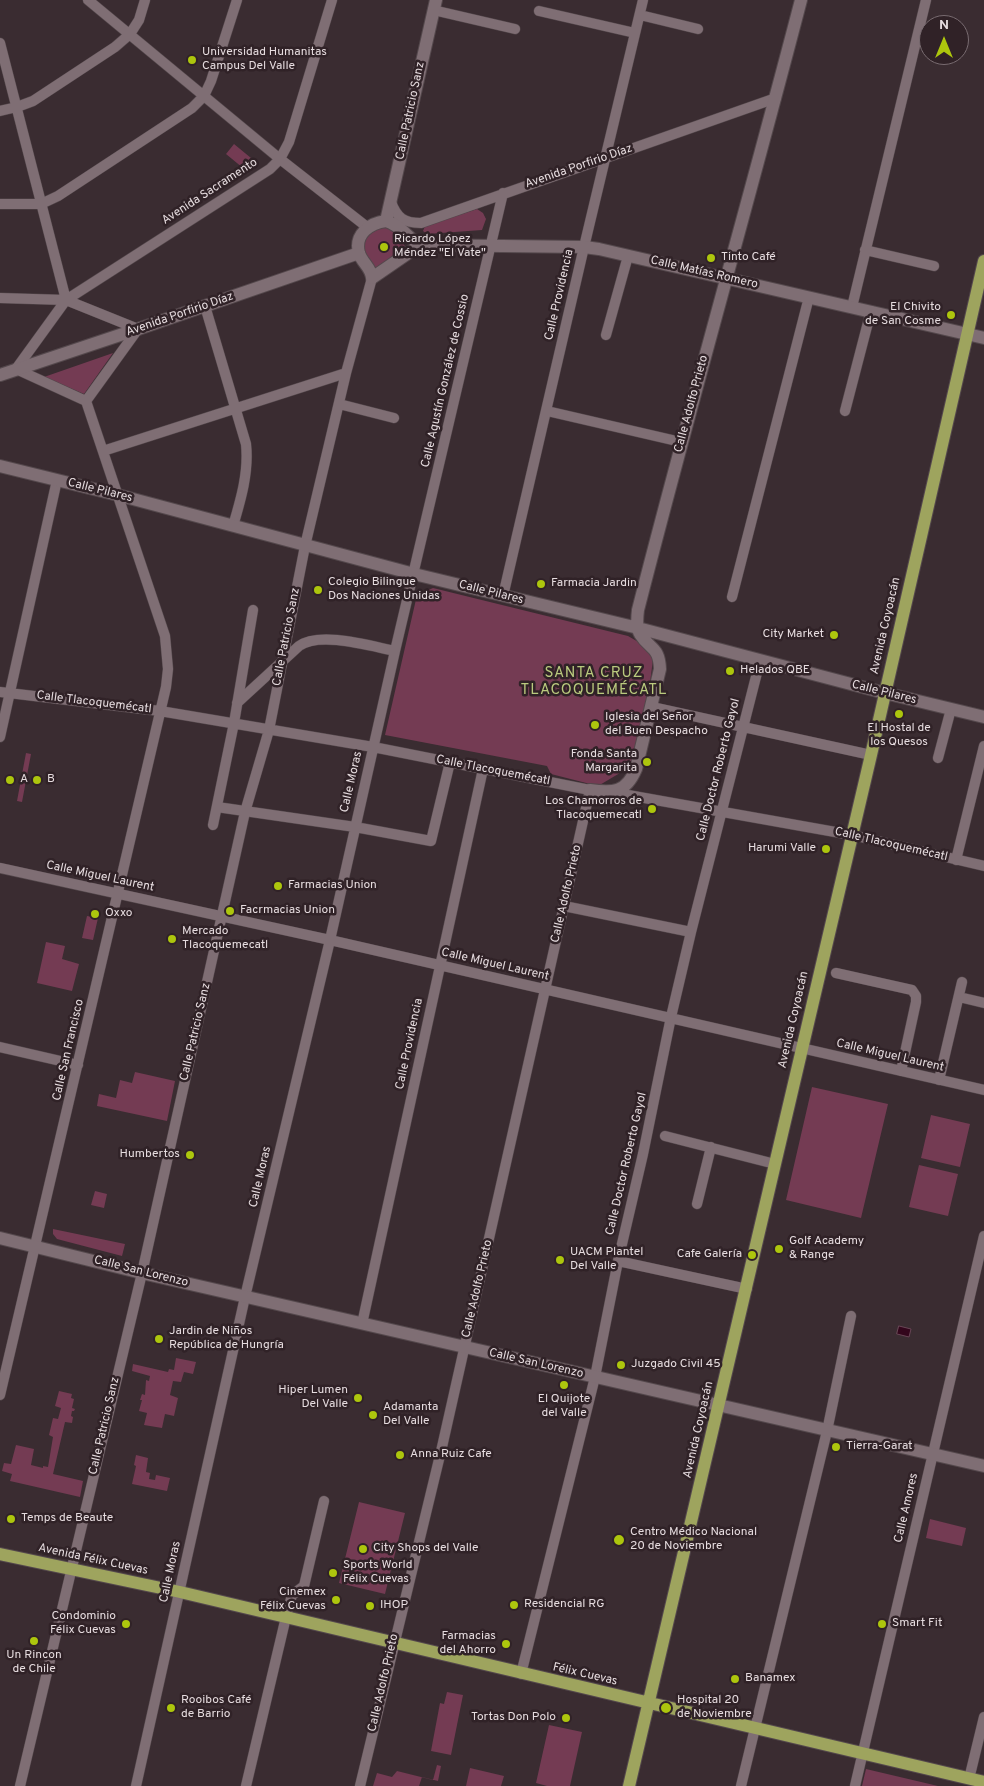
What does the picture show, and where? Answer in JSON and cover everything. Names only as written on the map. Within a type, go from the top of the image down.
[{"type":"main road","name":"Avenida Coyoacán","points":[[629,1786],[747,1289],[801,1048],[871,755],[984,261]]},
{"type":"main road","name":"Avenida Félix Cuevas","points":[[0,1554],[180,1592]]},
{"type":"main road","name":"Félix Cuevas","points":[[180,1592],[984,1782]]},
{"type":"street","points":[[88,0],[280,159],[367,227]]},
{"type":"street","points":[[0,110],[17,107],[33,101],[116,47],[130,34],[139,20],[145,0]]},
{"type":"street","points":[[0,204],[42,204],[58,196],[192,108],[204,96],[211,81],[237,0]]},
{"type":"street","name":"Avenida Sacramento","points":[[66,300],[270,169],[280,159],[288,142],[332,0]]},
{"type":"street","name":"Calle Providencia","points":[[502,596],[643,0]]},
{"type":"street","name":"Calle Adolfo Prieto","points":[[638,628],[638,610],[681,442],[776,98],[801,0]]},
{"type":"street","points":[[852,307],[926,0]]},
{"type":"street","points":[[434,5],[515,29]]},
{"type":"street","name":"Calle Patricio Sanz","points":[[386,222],[434,5]]},
{"type":"street","points":[[539,10],[635,33]]},
{"type":"street","points":[[640,14],[698,29]]},
{"type":"street","points":[[0,43],[66,300],[16,369],[86,401],[138,329],[66,300],[0,298]]},
{"type":"street","name":"Avenida Porfirio Díaz","points":[[391,202],[395,213],[402,219],[410,223],[421,223],[776,98]]},
{"type":"street","name":"Calle Agustín González de Cossio","points":[[414,574],[503,193]]},
{"type":"street","points":[[376,222],[386,222],[399,227],[420,245],[372,278],[371,270],[359,253],[358,244],[361,235],[367,227],[376,222]]},
{"type":"street","name":"Calle Matías Romero","points":[[420,245],[584,247],[727,277],[984,338]]},
{"type":"street","points":[[866,250],[934,266]]},
{"type":"street","name":"Avenida Porfirio Díaz","points":[[0,374],[359,253]]},
{"type":"street","points":[[606,335],[628,256]]},
{"type":"street","name":"Calle Patricio Sanz","points":[[20,1786],[142,1273],[245,812],[269,730],[305,546],[346,373],[372,278]]},
{"type":"street","points":[[732,598],[809,297]]},
{"type":"street","points":[[205,306],[246,444],[248,460],[241,500],[233,526]]},
{"type":"street","points":[[844,411],[871,311]]},
{"type":"street","points":[[103,451],[346,373]]},
{"type":"street","name":"Calle San Francisco","points":[[0,1395],[118,894],[168,668],[166,636],[86,401]]},
{"type":"street","points":[[339,404],[394,418]]},
{"type":"street","points":[[547,411],[681,442]]},
{"type":"street","name":"Calle Pilares","points":[[0,466],[118,494],[414,574],[638,628],[760,661],[984,717]]},
{"type":"street","points":[[0,737],[5,693],[58,480]]},
{"type":"street","name":"Calle Moras","points":[[136,1786],[245,1297],[330,940],[414,574]]},
{"type":"street","points":[[213,825],[234,723],[253,610]]},
{"type":"street","points":[[611,792],[617,791],[629,782],[636,769],[659,681],[660,661],[658,653],[640,634],[638,628]]},
{"type":"street","points":[[237,703],[304,642],[316,639],[334,640],[395,651]]},
{"type":"street","name":"Calle Doctor Roberto Gayol","points":[[521,1674],[595,1377],[618,1260],[691,932],[760,661]]},
{"type":"street","name":"Calle Tlacoquemécatl","points":[[5,693],[160,711],[373,747],[590,790],[611,792],[852,835],[984,866]]},
{"type":"street","points":[[652,707],[871,755]]},
{"type":"street","points":[[938,758],[950,709]]},
{"type":"street","points":[[956,860],[984,746]]},
{"type":"street","points":[[217,807],[355,827],[432,842],[450,762]]},
{"type":"street","name":"Calle Providencia","points":[[362,1324],[484,769]]},
{"type":"street","points":[[629,782],[632,796]]},
{"type":"street","name":"Calle Adolfo Prieto","points":[[360,1786],[465,1347],[590,790]]},
{"type":"street","name":"Calle Miguel Laurent","points":[[0,868],[330,940],[984,1090]]},
{"type":"street","points":[[564,906],[691,932]]},
{"type":"street","points":[[836,973],[912,990],[914,993],[916,1002],[901,1071]]},
{"type":"street","points":[[939,1080],[962,982]]},
{"type":"street","points":[[959,997],[984,1003]]},
{"type":"street","points":[[0,1047],[78,1065]]},
{"type":"street","points":[[665,1136],[775,1164]]},
{"type":"street","points":[[697,1204],[711,1147]]},
{"type":"street","name":"Calle Amores","points":[[855,1786],[984,1236]]},
{"type":"street","name":"Calle San Lorenzo","points":[[0,1238],[245,1297],[984,1466]]},
{"type":"street","points":[[618,1260],[747,1289]]},
{"type":"street","points":[[741,1786],[827,1430],[851,1316]]},
{"type":"street","points":[[246,1786],[292,1595],[304,1586],[324,1501]]},
{"type":"street","points":[[969,1779],[984,1718]]},
{"type":"shaded area","points":[[234,144],[251,158],[243,168],[226,154]]},
{"type":"shaded area","points":[[477,209],[483,213],[486,219],[482,230],[427,234],[423,231],[425,226]]},
{"type":"shaded area","points":[[382,227],[392,229],[399,234],[405,246],[405,251],[378,268],[369,262],[363,246],[367,236],[374,230]]},
{"type":"shaded area","points":[[113,353],[84,394],[44,377]]},
{"type":"shaded area","points":[[433,588],[628,636],[654,651],[648,699],[630,767],[598,786],[551,774],[547,766],[385,735],[417,595]]},
{"type":"shaded area","points":[[26,753],[31,754],[22,802],[17,801]]},
{"type":"shaded area","points":[[87,916],[98,918],[93,940],[82,938]]},
{"type":"shaded area","points":[[46,942],[65,946],[62,959],[79,964],[72,991],[37,983]]},
{"type":"shaded area","points":[[135,1072],[175,1081],[167,1121],[97,1106],[99,1094],[116,1098],[120,1080],[132,1083]]},
{"type":"shaded area","points":[[812,1087],[888,1104],[861,1218],[786,1200]]},
{"type":"shaded area","points":[[931,1115],[970,1124],[960,1167],[921,1158]]},
{"type":"shaded area","points":[[919,1165],[958,1174],[948,1216],[909,1207]]},
{"type":"shaded area","points":[[95,1191],[107,1194],[104,1208],[91,1205]]},
{"type":"shaded area","points":[[53,1229],[125,1244],[122,1256],[57,1239],[53,1234]]},
{"type":"shaded area","points":[[899,1326],[911,1329],[909,1337],[897,1334]]},
{"type":"shaded area","points":[[176,1358],[196,1362],[193,1374],[184,1372],[181,1382],[173,1381],[170,1395],[178,1398],[174,1416],[165,1414],[162,1428],[144,1425],[147,1413],[139,1411],[142,1400],[140,1400],[142,1394],[145,1395],[146,1380],[149,1381],[150,1376],[132,1371],[133,1364],[168,1372],[169,1369],[174,1370]]},
{"type":"shaded area","points":[[59,1391],[72,1394],[71,1398],[74,1399],[72,1408],[75,1409],[72,1411],[72,1423],[65,1422],[53,1474],[83,1481],[80,1497],[10,1481],[12,1474],[2,1471],[4,1463],[11,1464],[16,1445],[34,1449],[31,1465],[43,1468],[43,1466],[48,1467],[53,1437],[49,1435],[53,1418],[58,1419],[61,1408],[55,1406]]},
{"type":"shaded area","points":[[136,1455],[148,1458],[146,1472],[150,1473],[149,1479],[155,1480],[156,1475],[170,1478],[167,1491],[132,1484],[136,1466],[134,1465]]},
{"type":"shaded area","points":[[359,1502],[405,1513],[385,1594],[339,1583]]},
{"type":"shaded area","points":[[930,1519],[966,1528],[962,1546],[926,1538]]},
{"type":"shaded area","points":[[447,1692],[463,1695],[451,1755],[431,1751],[440,1703],[444,1704]]},
{"type":"shaded area","points":[[549,1725],[582,1732],[570,1786],[547,1786],[536,1783]]},
{"type":"shaded area","points":[[437,1765],[441,1766],[438,1781],[433,1780]]},
{"type":"shaded area","points":[[470,1768],[504,1776],[501,1786],[466,1786]]},
{"type":"shaded area","points":[[866,1769],[938,1786],[862,1786]]},
{"type":"shaded area","points":[[397,1771],[422,1777],[419,1786],[373,1786],[377,1773],[392,1777]]},
{"type":"place","name":"Universidad Humanitas Campus Del Valle","points":[[192,60]]},
{"type":"place","name":"Ricardo López Méndez \"El Vate\"","points":[[384,247]]},
{"type":"place","name":"Tinto Café","points":[[711,258]]},
{"type":"place","name":"El Chivito de San Cosme","points":[[951,315]]},
{"type":"place","name":"Farmacia Jardin","points":[[541,584]]},
{"type":"place","name":"Colegio Bilingue Dos Naciones Unidas","points":[[318,590]]},
{"type":"place","name":"City Market","points":[[834,635]]},
{"type":"place","name":"Helados QBE","points":[[730,671]]},
{"type":"place","name":"El Hostal de los Quesos","points":[[899,714]]},
{"type":"place","name":"Iglesia del Señor del Buen Despacho","points":[[595,725]]},
{"type":"place","name":"Fonda Santa Margarita","points":[[647,762]]},
{"type":"place","name":"A","points":[[10,780]]},
{"type":"place","name":"B","points":[[37,780]]},
{"type":"place","name":"Los Chamorros de Tlacoquemecatl","points":[[652,809]]},
{"type":"place","name":"Harumi Valle","points":[[826,849]]},
{"type":"place","name":"Farmacias Union","points":[[278,886]]},
{"type":"place","name":"Facrmacias Union","points":[[230,911]]},
{"type":"place","name":"Oxxo","points":[[95,914]]},
{"type":"place","name":"Mercado Tlacoquemecatl","points":[[172,939]]},
{"type":"place","name":"Humbertos","points":[[190,1155]]},
{"type":"place","name":"Golf Academy & Range","points":[[779,1249]]},
{"type":"place","name":"Cafe Galería","points":[[752,1255]]},
{"type":"place","name":"UACM Plantel Del Valle","points":[[560,1260]]},
{"type":"place","name":"Jardin de Niños República de Hungría","points":[[159,1339]]},
{"type":"place","name":"Juzgado Civil 45","points":[[621,1365]]},
{"type":"place","name":"El Quijote del Valle","points":[[564,1385]]},
{"type":"place","name":"Hiper Lumen Del Valle","points":[[358,1398]]},
{"type":"place","name":"Adamanta Del Valle","points":[[373,1415]]},
{"type":"place","name":"Tierra-Garat","points":[[836,1447]]},
{"type":"place","name":"Anna Ruiz Cafe","points":[[400,1455]]},
{"type":"place","name":"Temps de Beaute","points":[[11,1519]]},
{"type":"place","name":"Centro Médico Nacional 20 de Noviembre","points":[[619,1540]]},
{"type":"place","name":"City Shops del Valle","points":[[363,1549]]},
{"type":"place","name":"Sports World Félix Cuevas","points":[[333,1573]]},
{"type":"place","name":"Cinemex Félix Cuevas","points":[[336,1600]]},
{"type":"place","name":"Residencial RG","points":[[514,1605]]},
{"type":"place","name":"IHOP","points":[[370,1606]]},
{"type":"place","name":"Condominio Félix Cuevas","points":[[126,1624]]},
{"type":"place","name":"Smart Fit","points":[[882,1624]]},
{"type":"place","name":"Un Rincon de Chile","points":[[34,1641]]},
{"type":"place","name":"Farmacias del Ahorro","points":[[506,1644]]},
{"type":"place","name":"Banamex","points":[[735,1679]]},
{"type":"place","name":"Rooibos Café de Barrio","points":[[171,1708]]},
{"type":"place","name":"Hospital 20 de Noviembre","points":[[666,1708]]},
{"type":"place","name":"Tortas Don Polo","points":[[566,1718]]},
{"type":"district","name":"SANTA CRUZ TLACOQUEMÉCATL","points":[[594,682]]}]
